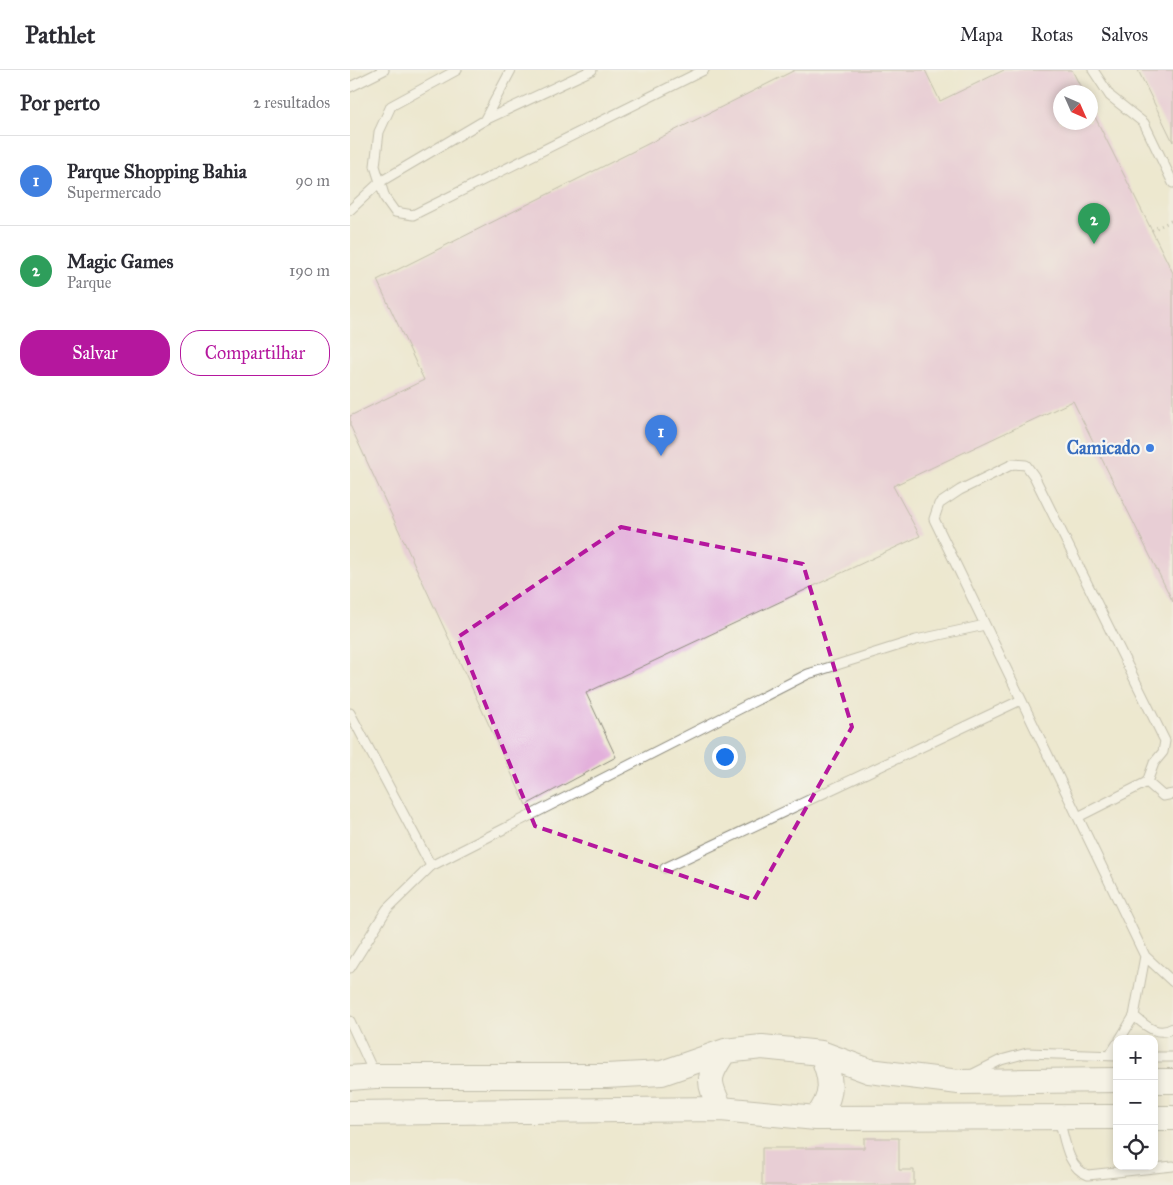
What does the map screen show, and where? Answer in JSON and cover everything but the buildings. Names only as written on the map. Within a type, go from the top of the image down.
[{"type":"street","points":[[350,1078],[375,1076],[606,1076],[662,1073],[725,1051],[762,1047],[821,1053],[869,1071],[959,1082],[1113,1080]]},
{"type":"street","points":[[721,1109],[711,1089],[711,1071],[725,1051]]},
{"type":"street","points":[[816,1118],[827,1106],[830,1086],[829,1070],[821,1053]]},
{"type":"street","points":[[1158,1081],[1173,1081]]},
{"type":"street","points":[[350,1114],[721,1109],[816,1118],[1113,1117]]},
{"type":"street","points":[[1158,1118],[1173,1118]]},
{"type":"lane","points":[[350,87],[384,70]]},
{"type":"lane","points":[[456,70],[390,106],[379,132],[375,166],[385,198],[395,212],[413,215],[704,70]]},
{"type":"lane","points":[[485,120],[511,70]]},
{"type":"lane","points":[[350,210],[380,182],[485,120],[592,70]]},
{"type":"lane","points":[[1093,70],[1110,96],[1144,123],[1173,183]]},
{"type":"lane","points":[[1078,817],[1147,782],[1154,763],[1163,752],[1165,741],[1034,476],[1026,465],[1013,464],[960,490],[939,504],[934,519],[1144,956],[1173,982]]},
{"type":"lane","points":[[350,968],[387,909],[431,866],[808,674],[916,640],[985,625]]},
{"type":"lane","points":[[665,868],[1021,700]]},
{"type":"lane","points":[[350,713],[431,866]]},
{"type":"lane","points":[[1147,782],[1163,796],[1173,794]]},
{"type":"lane","points":[[1122,1035],[1134,1016],[1144,956]]},
{"type":"lane","points":[[1134,1016],[1153,1031],[1168,1031],[1173,1028]]},
{"type":"lane","points":[[350,1021],[375,1076]]},
{"type":"lane","points":[[959,1082],[1001,1060],[1027,1053],[1113,1056]]},
{"type":"lane","points":[[1158,1057],[1173,1057]]},
{"type":"lane","points":[[1058,1117],[1072,1161],[1078,1172],[1088,1175],[1173,1166]]},
{"type":"path","points":[[1152,230],[1173,220]]},
{"type":"highlighted area","points":[[621,527],[803,564],[852,727],[754,900],[535,826],[458,637]]},
{"type":"place","name":"Magic Games","points":[[1094,244]]},
{"type":"place","name":"Camicado","points":[[1150,448]]},
{"type":"place","name":"Parque Shopping Bahia","points":[[661,456]]}]
